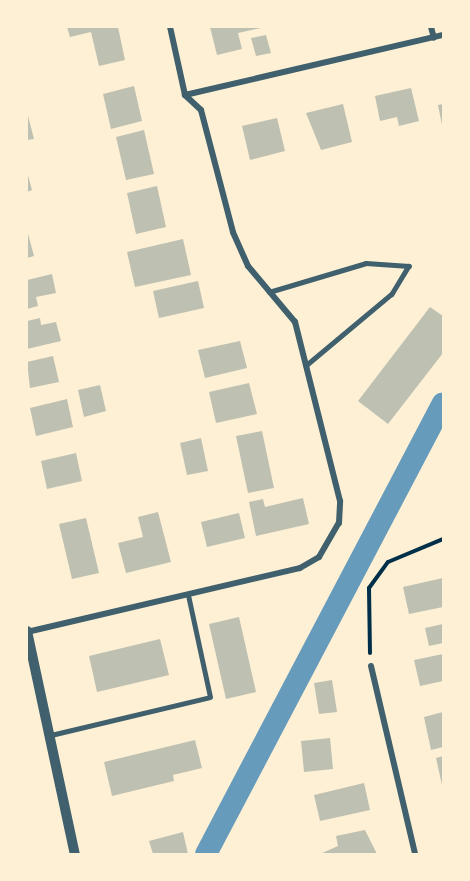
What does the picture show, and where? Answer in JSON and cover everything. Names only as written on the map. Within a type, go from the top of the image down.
[{"type":"street","points":[[75,854],[51,735],[32,676],[27,632],[300,568],[332,541],[340,501],[295,322],[248,266],[233,232],[201,110],[185,95],[170,27]]},
{"type":"street","points":[[431,27],[434,38]]},
{"type":"street","points":[[185,95],[443,35]]},
{"type":"street","points":[[371,666],[415,854]]},
{"type":"lane","points":[[269,292],[366,263],[409,266],[392,294],[306,366]]},
{"type":"lane","points":[[51,735],[210,697],[188,595]]},
{"type":"path","points":[[371,666],[369,588],[388,562],[443,539]]},
{"type":"building","points":[[67,27],[118,27],[125,60],[99,66],[91,32],[70,37]]},
{"type":"building","points":[[210,27],[261,28],[238,33],[242,49],[217,55]]},
{"type":"building","points":[[266,35],[271,53],[256,56],[251,38]]},
{"type":"building","points":[[134,86],[142,121],[111,129],[103,94]]},
{"type":"building","points":[[411,88],[419,121],[399,126],[397,117],[380,121],[375,96]]},
{"type":"building","points":[[343,104],[352,142],[321,150],[306,113]]},
{"type":"building","points":[[443,104],[443,125],[442,125],[438,105]]},
{"type":"building","points":[[27,112],[34,139],[27,140]]},
{"type":"building","points":[[277,118],[285,151],[250,160],[242,126]]},
{"type":"building","points":[[144,130],[154,174],[126,180],[116,137]]},
{"type":"building","points":[[27,172],[32,190],[27,192]]},
{"type":"building","points":[[157,186],[166,227],[136,234],[127,193]]},
{"type":"building","points":[[27,230],[34,256],[27,258]]},
{"type":"building","points":[[183,239],[191,275],[135,287],[127,252]]},
{"type":"building","points":[[52,274],[56,293],[36,297],[38,306],[27,309],[27,280]]},
{"type":"building","points":[[198,281],[204,308],[159,318],[153,291]]},
{"type":"building","points":[[430,307],[443,316],[443,353],[388,424],[358,401]]},
{"type":"building","points":[[40,318],[41,325],[56,322],[61,341],[27,349],[27,321]]},
{"type":"building","points":[[240,341],[247,368],[205,378],[198,350]]},
{"type":"building","points":[[53,356],[59,382],[30,388],[27,362]]},
{"type":"building","points":[[249,383],[257,414],[216,423],[209,392]]},
{"type":"building","points":[[100,385],[106,411],[84,417],[78,390]]},
{"type":"building","points":[[67,399],[73,427],[36,436],[30,408]]},
{"type":"building","points":[[262,431],[274,488],[248,493],[236,436]]},
{"type":"building","points":[[201,438],[208,471],[187,475],[180,443]]},
{"type":"building","points":[[76,453],[82,481],[47,489],[41,461]]},
{"type":"building","points":[[303,498],[309,524],[256,536],[249,502],[263,499],[265,507]]},
{"type":"building","points":[[158,512],[171,562],[126,573],[118,543],[143,537],[138,517]]},
{"type":"building","points":[[239,513],[245,538],[207,547],[201,522]]},
{"type":"building","points":[[86,518],[99,573],[72,579],[59,524]]},
{"type":"building","points":[[443,578],[443,607],[409,614],[403,587]]},
{"type":"building","points":[[239,617],[256,692],[226,699],[209,624]]},
{"type":"building","points":[[443,624],[443,643],[429,646],[425,628]]},
{"type":"building","points":[[160,639],[169,675],[97,692],[89,656]]},
{"type":"building","points":[[443,654],[443,681],[420,686],[414,660]]},
{"type":"building","points":[[332,680],[337,712],[319,714],[314,683]]},
{"type":"building","points":[[443,712],[443,747],[431,750],[424,717]]},
{"type":"building","points":[[330,738],[333,769],[304,772],[301,741]]},
{"type":"building","points":[[195,740],[202,768],[173,775],[174,781],[112,796],[104,762]]},
{"type":"building","points":[[443,756],[443,785],[442,785],[436,758]]},
{"type":"building","points":[[364,783],[370,810],[320,821],[314,795]]},
{"type":"building","points":[[365,830],[377,854],[320,854],[338,846],[336,836]]},
{"type":"building","points":[[183,832],[188,854],[153,854],[149,841]]},
{"type":"waterway","points":[[206,854],[443,403]]}]
